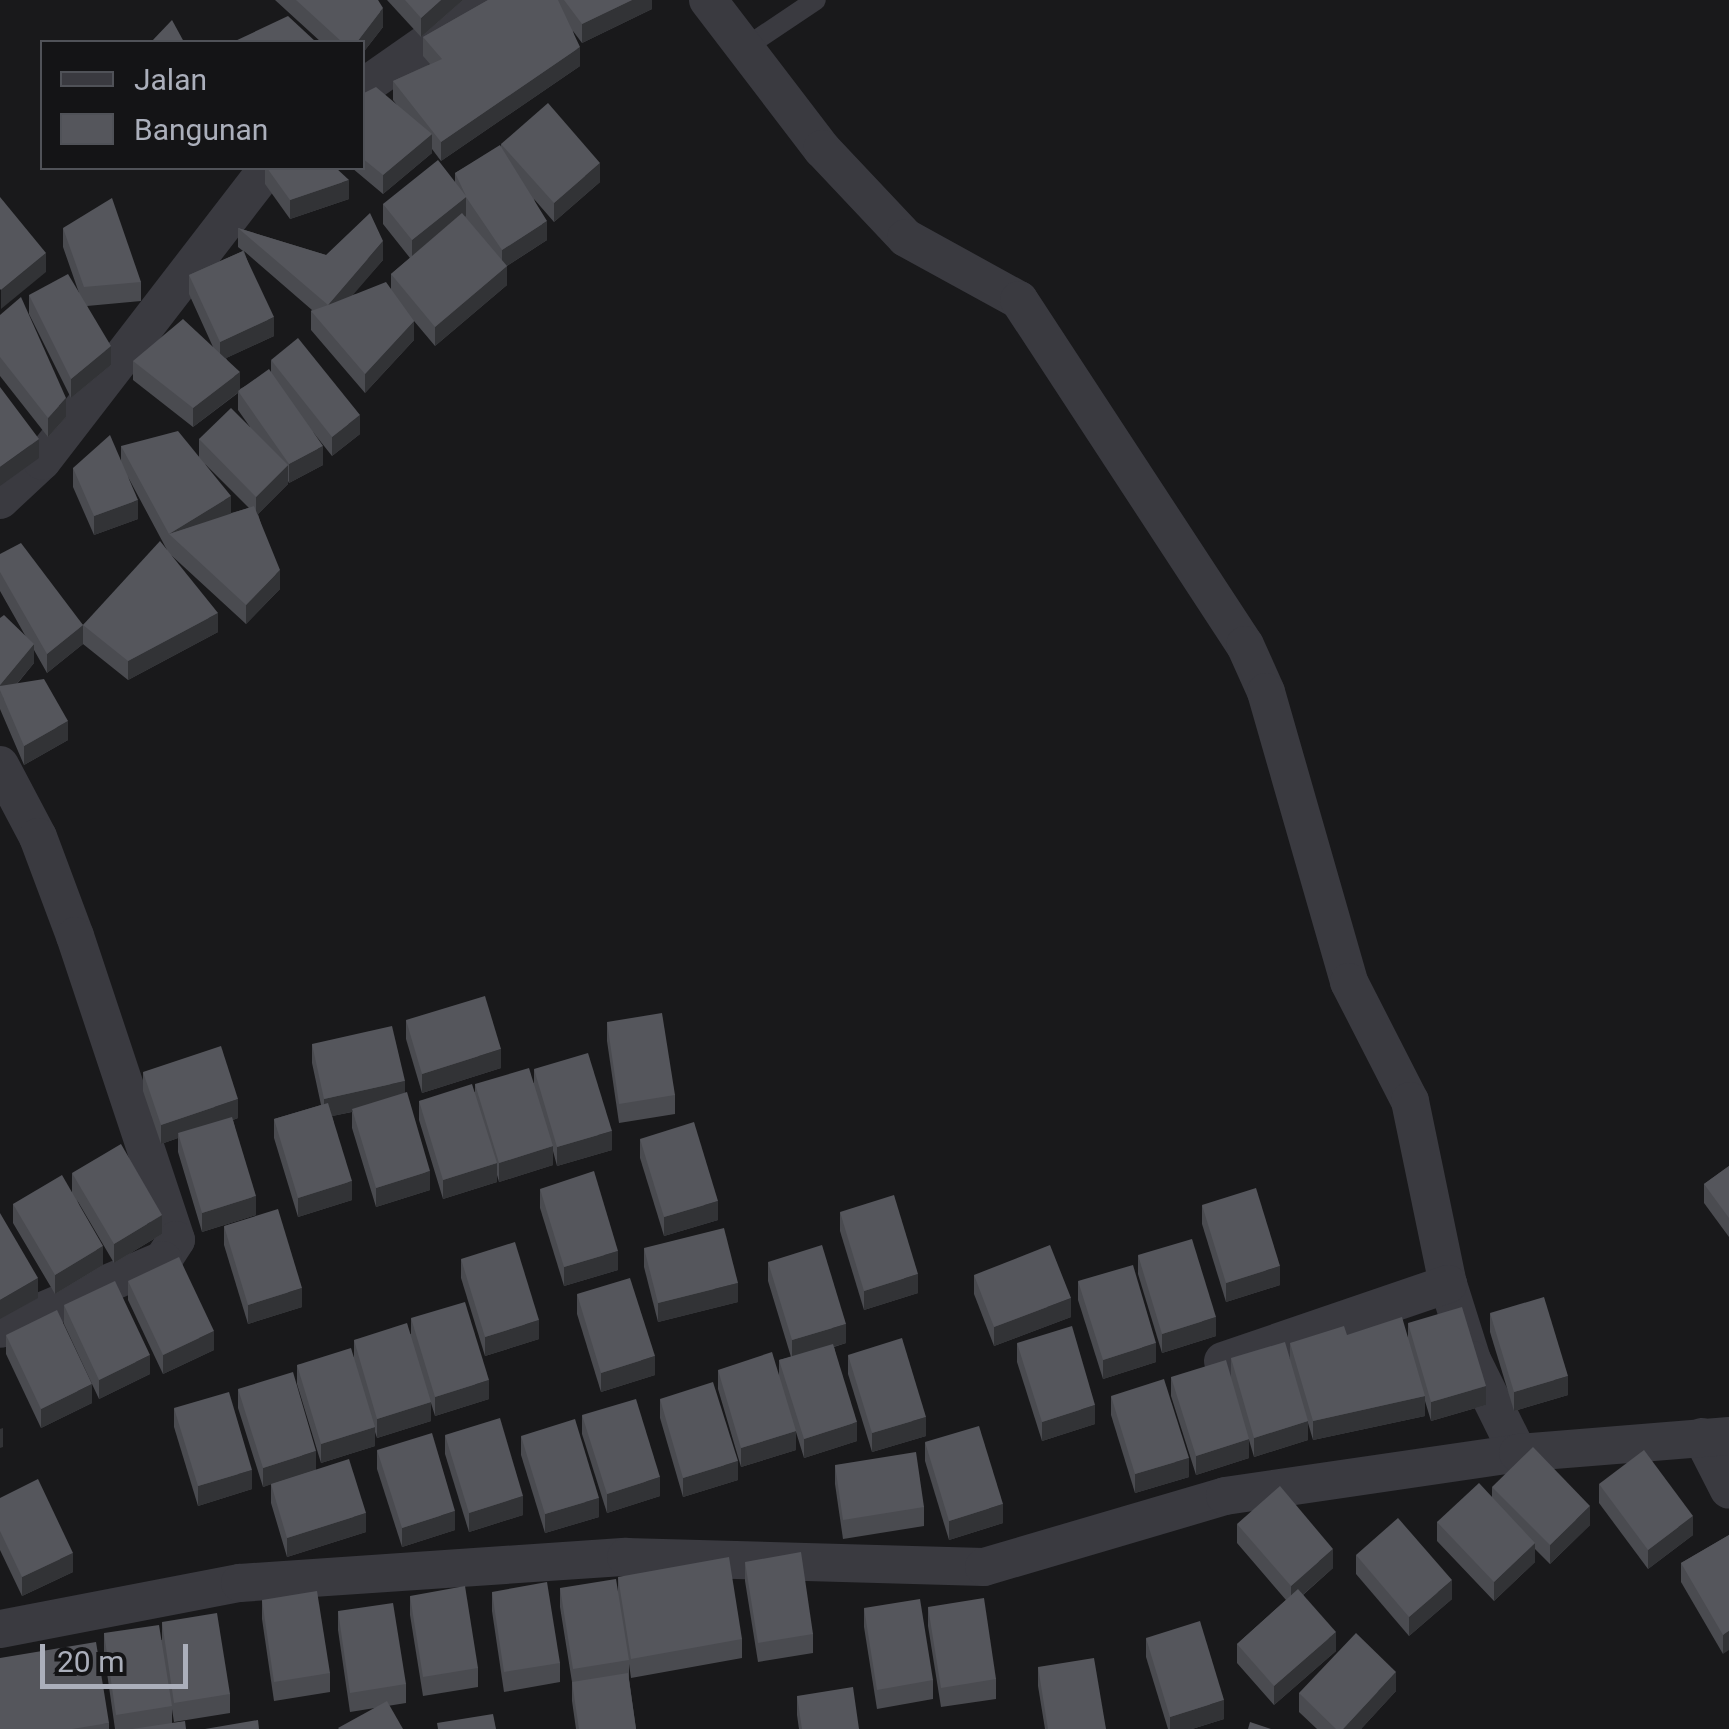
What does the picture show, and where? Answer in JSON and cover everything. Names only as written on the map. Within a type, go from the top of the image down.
[{"type":"street","points":[[365,86],[488,0]]},
{"type":"street","points":[[708,0],[822,149],[906,238],[1019,300],[1220,602],[1266,692],[1349,982],[1410,1101],[1448,1284],[1472,1360],[1518,1453]]},
{"type":"street","points":[[0,500],[42,462],[266,170]]},
{"type":"street","points":[[0,765],[38,837],[75,936],[176,1240],[164,1260],[0,1329]]},
{"type":"street","points":[[1223,1361],[1448,1284]]},
{"type":"street","points":[[0,1630],[240,1583],[626,1557],[984,1567],[1225,1496],[1518,1453],[1716,1436],[1729,1490]]},
{"type":"lane","points":[[746,47],[816,0]]},
{"type":"building","points":[[296,0],[378,0],[383,8],[359,40],[340,40]]},
{"type":"building","points":[[405,0],[441,0],[421,18]]},
{"type":"building","points":[[488,0],[558,0],[580,47],[441,142],[393,81],[442,59],[423,37]]},
{"type":"building","points":[[564,0],[632,0],[582,24]]},
{"type":"building","points":[[288,16],[314,40],[237,40]]},
{"type":"building","points":[[172,20],[183,40],[153,40]]},
{"type":"building","points":[[376,87],[432,134],[383,175],[365,160],[365,92]]},
{"type":"building","points":[[548,103],[600,163],[554,203],[501,144]]},
{"type":"building","points":[[500,145],[547,221],[502,250],[466,197],[412,240],[383,204],[438,160],[466,196],[455,173]]},
{"type":"building","points":[[268,170],[338,170],[349,180],[290,200]]},
{"type":"building","points":[[0,197],[46,253],[1,290],[0,289]]},
{"type":"building","points":[[112,198],[141,282],[84,287],[63,228]]},
{"type":"building","points":[[370,213],[383,241],[328,305],[238,228],[326,255]]},
{"type":"building","points":[[462,213],[507,266],[435,327],[391,274]]},
{"type":"building","points":[[243,251],[274,317],[220,342],[189,275]]},
{"type":"building","points":[[68,274],[111,346],[71,379],[29,295]]},
{"type":"building","points":[[386,282],[414,321],[365,374],[311,311]]},
{"type":"building","points":[[21,297],[66,398],[48,418],[0,357],[0,315]]},
{"type":"building","points":[[183,319],[240,372],[193,408],[133,361]]},
{"type":"building","points":[[298,338],[360,415],[332,437],[271,360]]},
{"type":"building","points":[[269,369],[323,446],[289,464],[238,391]]},
{"type":"building","points":[[0,387],[39,439],[0,467]]},
{"type":"building","points":[[231,408],[288,465],[256,497],[199,439]]},
{"type":"building","points":[[178,431],[231,496],[169,534],[121,446]]},
{"type":"building","points":[[110,435],[138,500],[94,516],[73,468]]},
{"type":"building","points":[[254,506],[280,570],[246,605],[169,534]]},
{"type":"building","points":[[160,541],[218,613],[128,661],[83,625]]},
{"type":"building","points":[[21,543],[83,625],[47,654],[0,572],[0,554]]},
{"type":"building","points":[[4,615],[34,644],[0,685],[0,618]]},
{"type":"building","points":[[44,679],[68,721],[24,746],[0,686]]},
{"type":"building","points":[[485,996],[501,1049],[422,1074],[406,1020]]},
{"type":"building","points":[[662,1013],[675,1095],[619,1104],[607,1022]]},
{"type":"building","points":[[392,1026],[405,1081],[324,1099],[312,1044]]},
{"type":"building","points":[[221,1046],[238,1099],[161,1125],[143,1072]]},
{"type":"building","points":[[588,1053],[612,1131],[557,1147],[534,1069]]},
{"type":"building","points":[[529,1068],[553,1146],[499,1163],[475,1084]]},
{"type":"building","points":[[472,1084],[497,1163],[443,1180],[419,1101]]},
{"type":"building","points":[[407,1092],[430,1171],[376,1188],[352,1109]]},
{"type":"building","points":[[328,1103],[352,1181],[298,1198],[274,1119]]},
{"type":"building","points":[[232,1117],[256,1196],[202,1213],[178,1133]]},
{"type":"building","points":[[694,1122],[718,1201],[664,1217],[640,1139]]},
{"type":"building","points":[[121,1144],[162,1215],[114,1244],[72,1173]]},
{"type":"building","points":[[1729,1166],[1729,1218],[1704,1184]]},
{"type":"building","points":[[594,1171],[618,1251],[564,1267],[540,1189]]},
{"type":"building","points":[[62,1175],[103,1246],[55,1275],[13,1204]]},
{"type":"building","points":[[1256,1188],[1280,1266],[1226,1283],[1202,1205]]},
{"type":"building","points":[[894,1195],[918,1274],[864,1291],[840,1212]]},
{"type":"building","points":[[278,1209],[302,1288],[248,1305],[224,1226]]},
{"type":"building","points":[[0,1213],[38,1278],[0,1300]]},
{"type":"building","points":[[724,1228],[738,1283],[658,1303],[644,1248]]},
{"type":"building","points":[[1192,1239],[1216,1317],[1162,1334],[1138,1255]]},
{"type":"building","points":[[515,1242],[539,1320],[485,1337],[461,1259]]},
{"type":"building","points":[[822,1245],[846,1324],[792,1340],[768,1262]]},
{"type":"building","points":[[1050,1245],[1071,1298],[994,1327],[974,1275]]},
{"type":"building","points":[[179,1257],[214,1331],[163,1355],[128,1281]]},
{"type":"building","points":[[1133,1265],[1156,1343],[1103,1360],[1078,1281]]},
{"type":"building","points":[[630,1278],[655,1356],[601,1373],[577,1294]]},
{"type":"building","points":[[115,1281],[150,1355],[99,1380],[64,1305]]},
{"type":"building","points":[[1544,1297],[1568,1376],[1514,1392],[1490,1313]]},
{"type":"building","points":[[465,1302],[489,1380],[435,1397],[411,1318]]},
{"type":"building","points":[[1462,1307],[1486,1386],[1431,1402],[1408,1323]]},
{"type":"building","points":[[57,1310],[92,1384],[41,1409],[6,1335]]},
{"type":"building","points":[[1402,1317],[1425,1396],[1313,1421],[1290,1343],[1344,1326],[1347,1335]]},
{"type":"building","points":[[407,1323],[431,1402],[377,1419],[354,1340]]},
{"type":"building","points":[[1072,1326],[1095,1405],[1042,1422],[1017,1343]]},
{"type":"building","points":[[902,1338],[926,1417],[872,1433],[848,1355]]},
{"type":"building","points":[[1285,1342],[1308,1421],[1254,1438],[1231,1358]]},
{"type":"building","points":[[833,1344],[857,1422],[804,1439],[779,1360]]},
{"type":"building","points":[[351,1348],[375,1427],[321,1444],[297,1365]]},
{"type":"building","points":[[772,1352],[796,1431],[741,1448],[718,1370]]},
{"type":"building","points":[[1226,1360],[1249,1439],[1196,1456],[1171,1377]]},
{"type":"building","points":[[293,1372],[316,1451],[263,1468],[238,1389]]},
{"type":"building","points":[[1164,1379],[1189,1458],[1135,1474],[1111,1396]]},
{"type":"building","points":[[713,1382],[738,1461],[683,1478],[660,1399]]},
{"type":"building","points":[[229,1392],[252,1470],[198,1486],[174,1408]]},
{"type":"building","points":[[636,1399],[660,1477],[607,1494],[582,1415]]},
{"type":"building","points":[[500,1418],[523,1496],[469,1513],[445,1435]]},
{"type":"building","points":[[575,1419],[599,1498],[545,1514],[521,1436]]},
{"type":"building","points":[[979,1426],[1003,1504],[949,1521],[925,1442]]},
{"type":"building","points":[[432,1433],[455,1511],[402,1528],[377,1450]]},
{"type":"building","points":[[1533,1447],[1590,1506],[1550,1545],[1492,1487]]},
{"type":"building","points":[[1644,1450],[1693,1516],[1648,1550],[1599,1484]]},
{"type":"building","points":[[916,1452],[924,1507],[843,1520],[835,1465]]},
{"type":"building","points":[[349,1459],[366,1513],[287,1538],[271,1484]]},
{"type":"building","points":[[38,1479],[73,1553],[22,1577],[0,1531],[0,1498]]},
{"type":"building","points":[[1479,1483],[1535,1543],[1494,1582],[1437,1522]]},
{"type":"building","points":[[1280,1486],[1333,1549],[1291,1586],[1237,1524]]},
{"type":"building","points":[[1398,1518],[1452,1580],[1409,1617],[1356,1555]]},
{"type":"building","points":[[1729,1535],[1729,1631],[1723,1635],[1681,1563]]},
{"type":"building","points":[[801,1552],[813,1634],[758,1643],[745,1562]]},
{"type":"building","points":[[729,1557],[742,1639],[631,1659],[618,1577]]},
{"type":"building","points":[[616,1579],[629,1660],[573,1669],[560,1588]]},
{"type":"building","points":[[547,1582],[560,1663],[504,1672],[492,1592]]},
{"type":"building","points":[[465,1586],[478,1668],[423,1677],[410,1596]]},
{"type":"building","points":[[1298,1589],[1336,1632],[1274,1686],[1237,1644]]},
{"type":"building","points":[[317,1591],[330,1673],[274,1682],[262,1600]]},
{"type":"building","points":[[984,1598],[996,1679],[941,1688],[928,1607]]},
{"type":"building","points":[[920,1599],[933,1680],[877,1690],[864,1608]]},
{"type":"building","points":[[393,1603],[406,1684],[350,1693],[338,1611]]},
{"type":"building","points":[[217,1613],[230,1694],[174,1703],[162,1622]]},
{"type":"building","points":[[1200,1621],[1224,1700],[1170,1717],[1146,1638]]},
{"type":"building","points":[[159,1625],[172,1706],[116,1715],[104,1633]]},
{"type":"building","points":[[1356,1633],[1396,1672],[1343,1729],[1336,1729],[1299,1693]]},
{"type":"building","points":[[96,1642],[109,1723],[72,1729],[0,1729],[0,1658]]},
{"type":"building","points":[[1094,1658],[1106,1729],[1048,1729],[1038,1667]]},
{"type":"building","points":[[628,1673],[636,1729],[579,1729],[572,1682]]},
{"type":"building","points":[[853,1687],[859,1729],[802,1729],[797,1696]]},
{"type":"building","points":[[387,1701],[403,1729],[338,1728]]},
{"type":"building","points":[[493,1714],[496,1729],[438,1729],[437,1723]]},
{"type":"building","points":[[258,1720],[259,1729],[205,1729]]},
{"type":"building","points":[[185,1721],[186,1729],[132,1729]]},
{"type":"building","points":[[1250,1722],[1271,1729],[1248,1729]]}]
